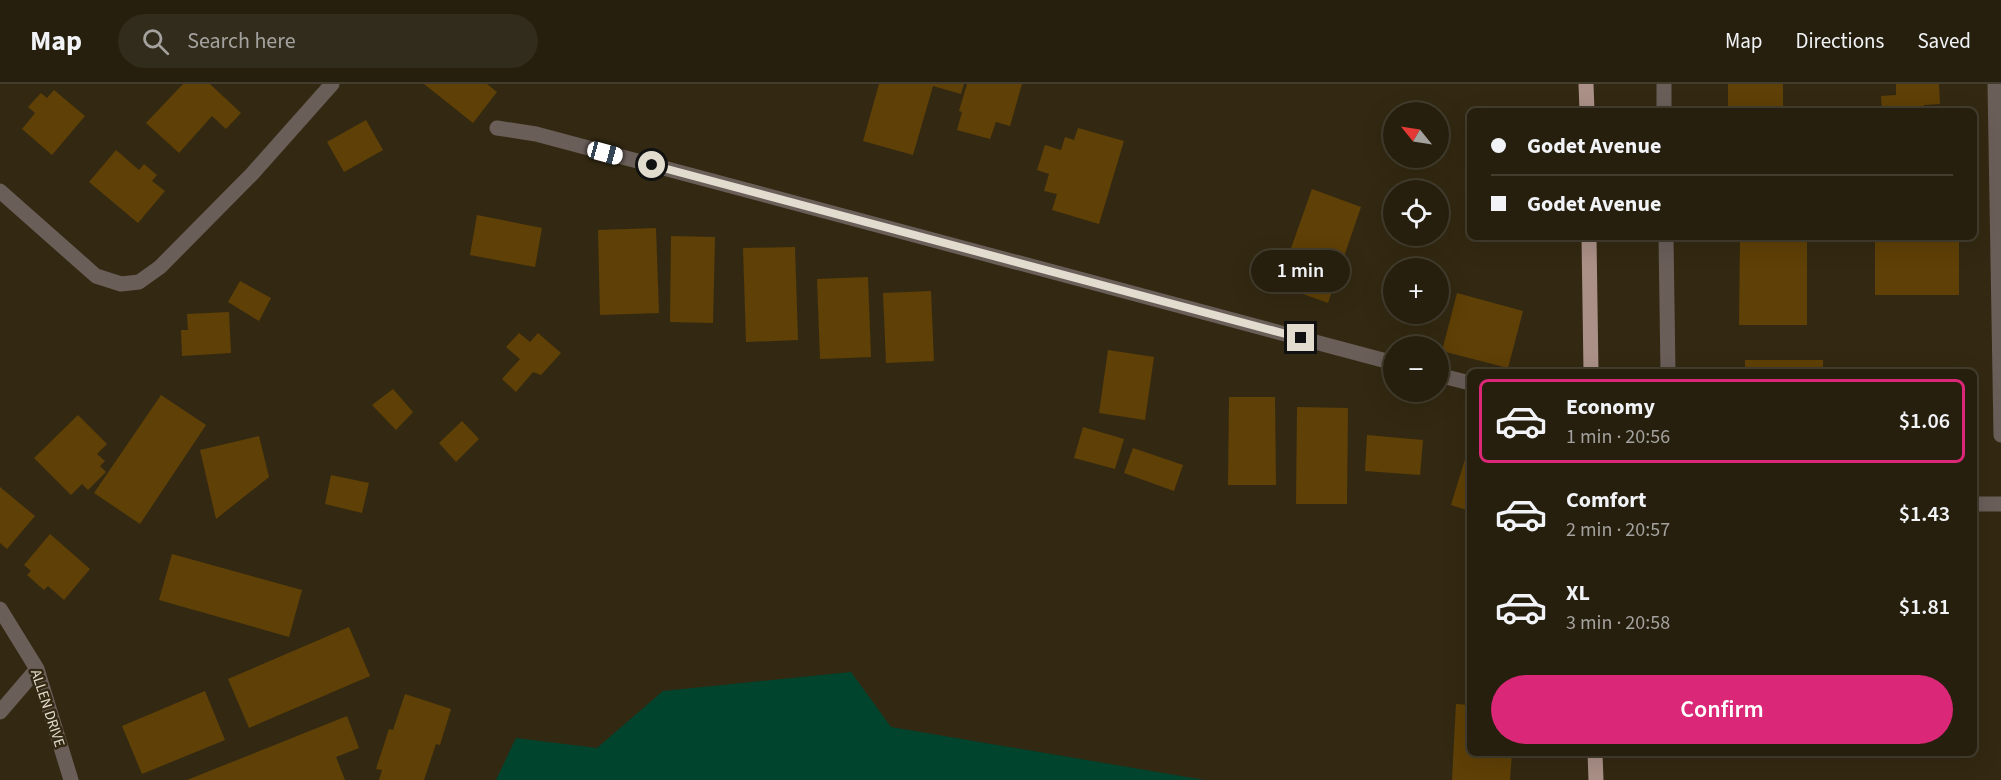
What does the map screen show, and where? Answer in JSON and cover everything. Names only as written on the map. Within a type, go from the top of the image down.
[{"type":"main road","points":[[1586,84],[1587,108]]},
{"type":"main road","points":[[1589,240],[1591,369]]},
{"type":"main road","points":[[1595,756],[1596,780]]},
{"type":"street","points":[[0,191],[96,276],[121,284],[139,282],[160,267],[244,183],[332,84]]},
{"type":"street","points":[[1664,84],[1664,108]]},
{"type":"street","points":[[1995,84],[2001,435]]},
{"type":"street","points":[[497,128],[548,137],[1383,360]]},
{"type":"street","points":[[1666,240],[1668,369]]},
{"type":"street","points":[[1449,378],[1467,382]]},
{"type":"street","points":[[1977,504],[2001,504]]},
{"type":"street","name":"ALLEN DRIVE","points":[[0,609],[37,669],[71,780]]},
{"type":"street","points":[[0,712],[37,669]]},
{"type":"green space","points":[[851,672],[891,727],[1205,780],[496,780],[516,738],[597,748],[663,691]]},
{"type":"building","points":[[183,84],[210,84],[241,113],[226,129],[212,116],[179,153],[146,123]]},
{"type":"building","points":[[424,84],[487,84],[497,92],[473,123]]},
{"type":"building","points":[[879,84],[964,84],[961,94],[933,86],[913,155],[863,141]]},
{"type":"building","points":[[967,84],[1022,84],[1010,126],[996,122],[990,139],[957,130],[962,112],[959,111]]},
{"type":"building","points":[[1728,84],[1783,84],[1783,108],[1728,108]]},
{"type":"building","points":[[1896,84],[1939,84],[1940,104],[1924,105],[1924,108],[1882,108],[1881,96],[1896,95]]},
{"type":"building","points":[[54,90],[85,116],[52,155],[22,129],[35,113],[28,107],[41,93],[47,98]]},
{"type":"building","points":[[366,120],[383,150],[344,172],[327,142]]},
{"type":"building","points":[[1078,128],[1124,141],[1099,224],[1052,210],[1057,194],[1044,191],[1049,174],[1037,170],[1045,145],[1061,150],[1065,137],[1074,140]]},
{"type":"building","points":[[116,150],[139,170],[144,164],[157,175],[152,181],[165,191],[138,223],[89,182]]},
{"type":"building","points":[[1312,189],[1361,207],[1328,303],[1278,285]]},
{"type":"building","points":[[477,215],[542,228],[535,267],[470,255]]},
{"type":"building","points":[[656,228],[659,313],[600,315],[598,230]]},
{"type":"building","points":[[671,236],[715,237],[713,323],[670,322]]},
{"type":"building","points":[[1740,240],[1807,240],[1807,325],[1739,325]]},
{"type":"building","points":[[1875,241],[1959,241],[1959,295],[1875,295]]},
{"type":"building","points":[[795,247],[798,340],[746,342],[743,248]]},
{"type":"building","points":[[868,277],[871,357],[820,359],[817,279]]},
{"type":"building","points":[[240,281],[271,298],[259,321],[228,302]]},
{"type":"building","points":[[931,291],[934,361],[886,363],[883,293]]},
{"type":"building","points":[[1457,293],[1523,311],[1508,368],[1449,353],[1449,336],[1446,336]]},
{"type":"building","points":[[229,312],[231,353],[182,356],[181,330],[188,330],[187,314]]},
{"type":"building","points":[[519,333],[530,342],[538,333],[561,353],[541,375],[533,372],[516,392],[502,379],[520,359],[506,347]]},
{"type":"building","points":[[1108,350],[1154,357],[1145,420],[1099,413]]},
{"type":"building","points":[[1745,360],[1823,360],[1823,369],[1745,369]]},
{"type":"building","points":[[393,389],[413,412],[396,430],[372,405]]},
{"type":"building","points":[[161,395],[206,425],[140,524],[94,493]]},
{"type":"building","points":[[1229,397],[1275,397],[1276,485],[1228,485]]},
{"type":"building","points":[[1297,407],[1348,408],[1347,504],[1296,504]]},
{"type":"building","points":[[78,415],[107,444],[97,454],[105,461],[100,466],[106,472],[88,490],[82,484],[71,495],[34,458]]},
{"type":"building","points":[[462,421],[479,439],[456,462],[439,443]]},
{"type":"building","points":[[1083,427],[1124,439],[1115,469],[1074,458]]},
{"type":"building","points":[[1367,435],[1423,440],[1420,475],[1365,471]]},
{"type":"building","points":[[259,436],[269,477],[216,519],[200,450]]},
{"type":"building","points":[[1133,448],[1183,465],[1174,491],[1124,473]]},
{"type":"building","points":[[1467,453],[1467,510],[1451,505]]},
{"type":"building","points":[[331,475],[369,483],[362,513],[325,504]]},
{"type":"building","points":[[0,487],[35,516],[7,549],[0,543]]},
{"type":"building","points":[[50,534],[90,569],[64,600],[48,586],[44,590],[27,575],[31,571],[24,565]]},
{"type":"building","points":[[172,554],[302,590],[289,637],[159,600]]},
{"type":"building","points":[[349,627],[370,676],[249,728],[228,679]]},
{"type":"building","points":[[205,691],[225,740],[142,774],[122,726]]},
{"type":"building","points":[[405,694],[451,709],[440,745],[436,744],[424,780],[379,780],[382,770],[376,769],[389,729],[393,730]]},
{"type":"building","points":[[1456,704],[1467,705],[1467,756],[1512,756],[1510,780],[1452,780]]},
{"type":"building","points":[[347,716],[359,748],[336,757],[345,780],[187,780]]},
{"type":"route","points":[[652,165],[1301,338]]}]
